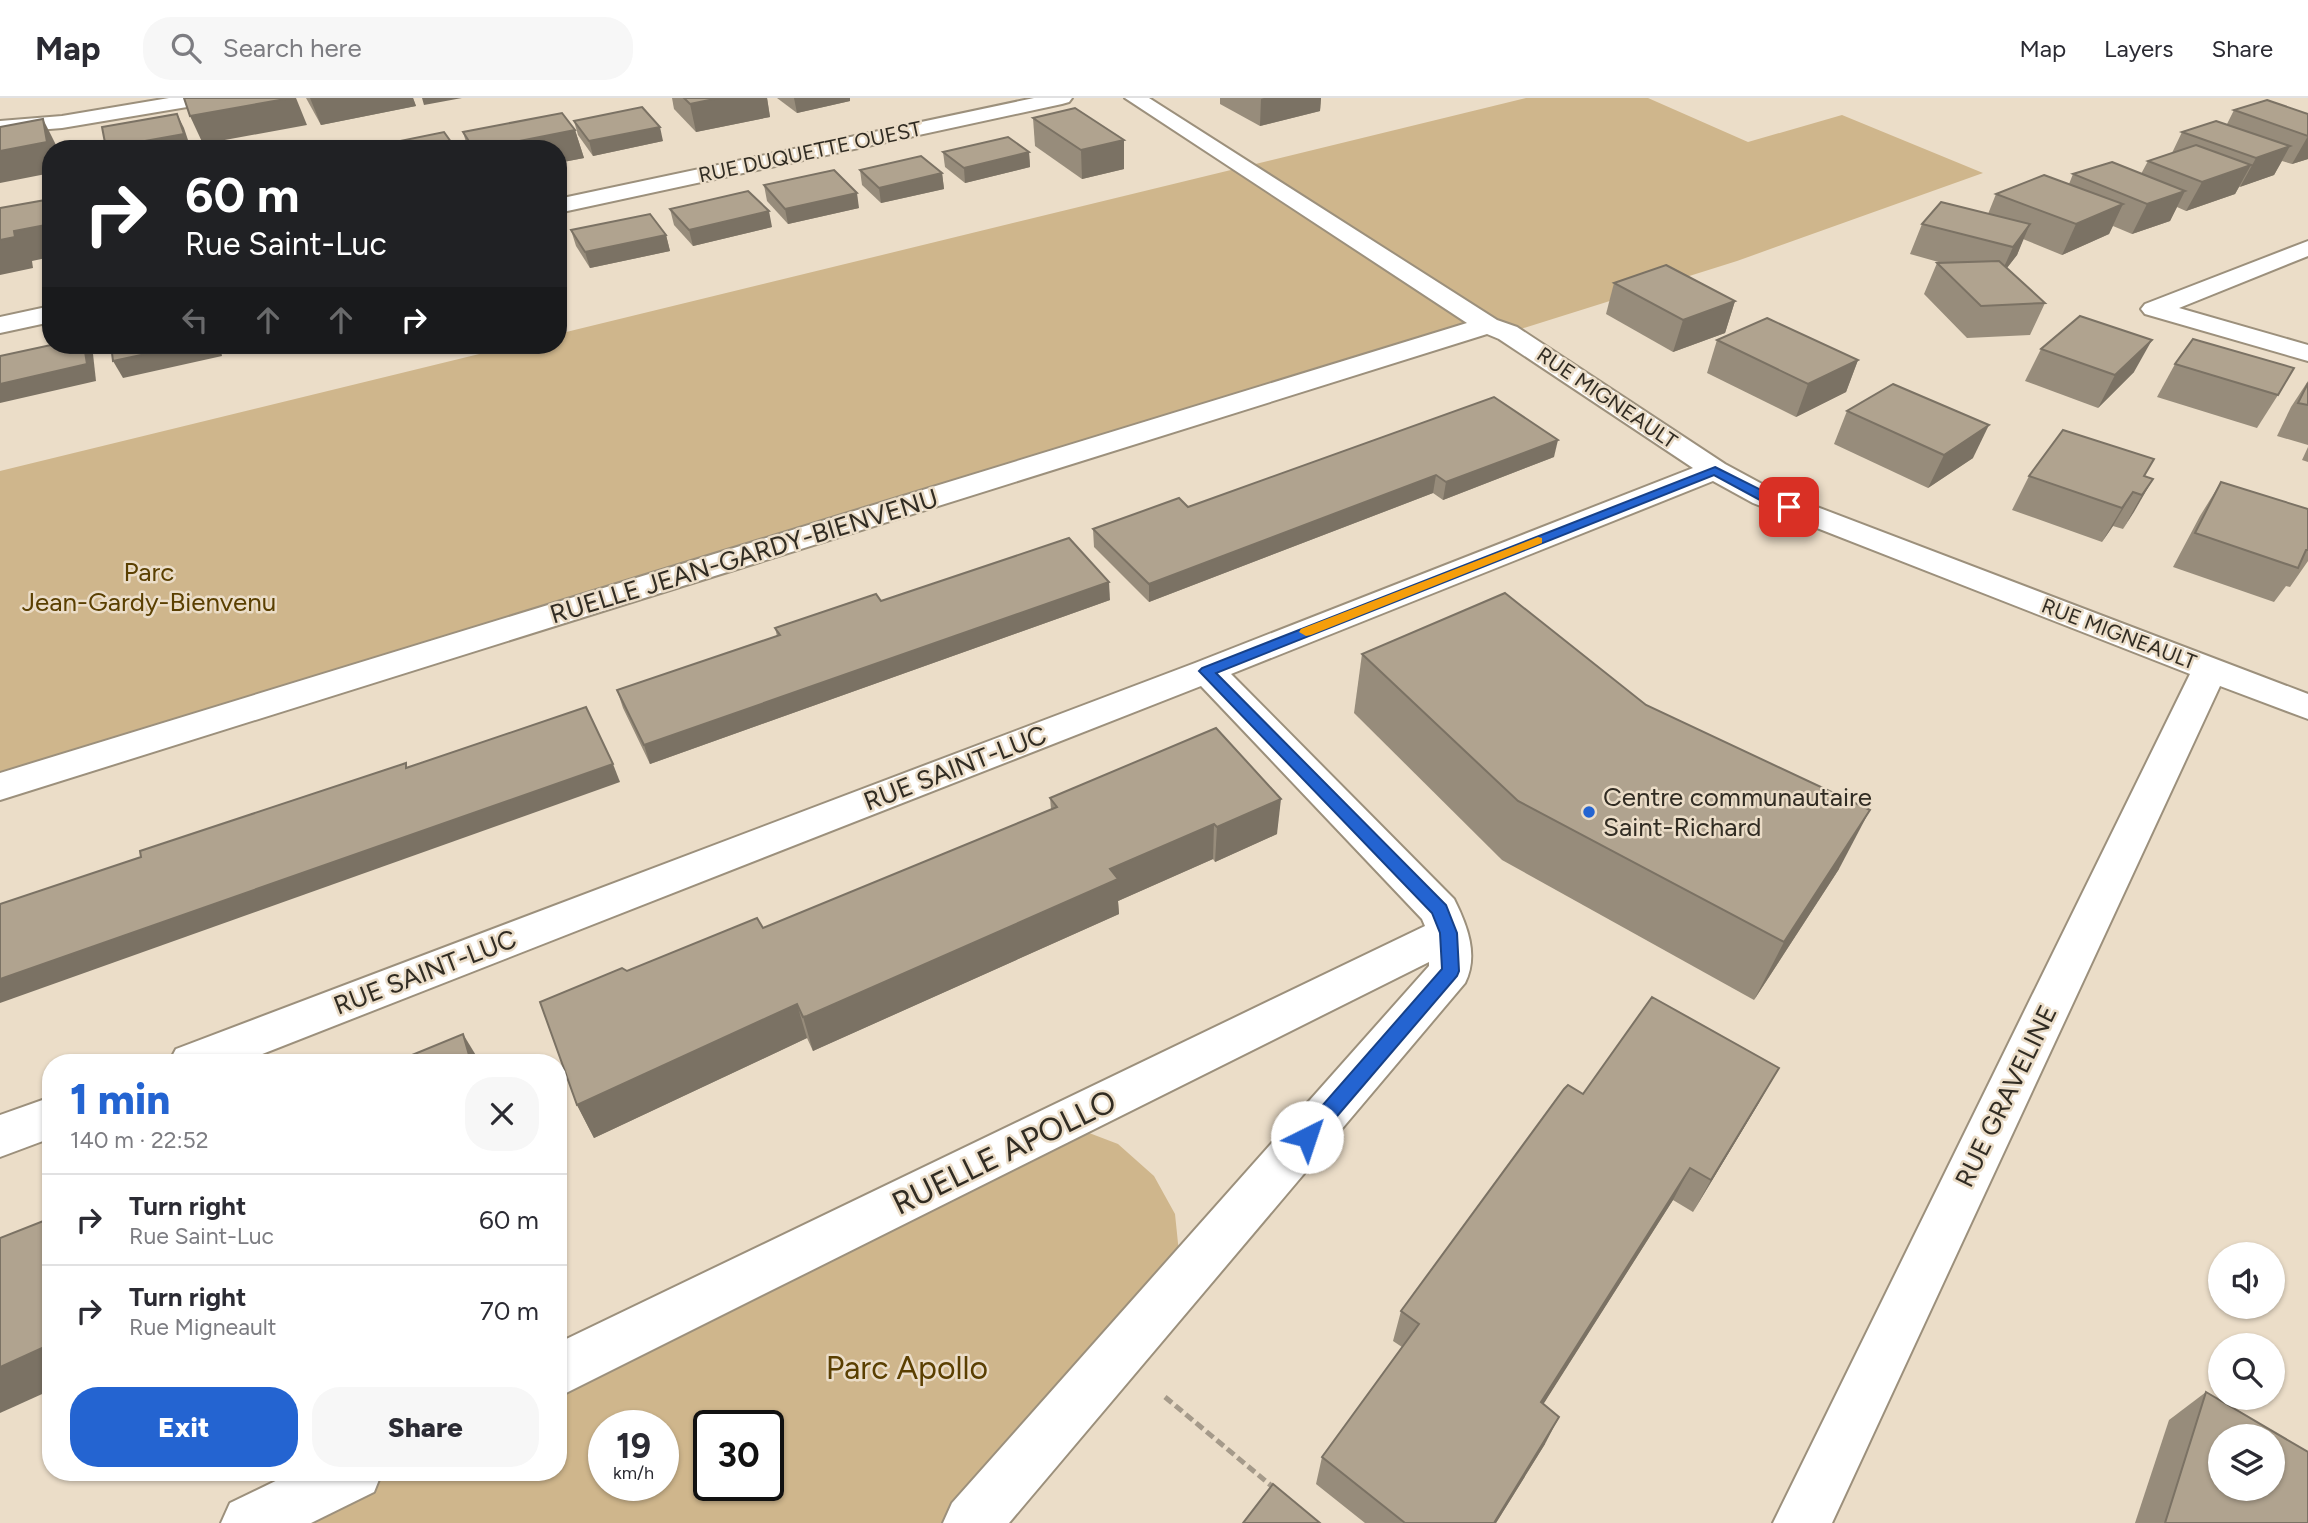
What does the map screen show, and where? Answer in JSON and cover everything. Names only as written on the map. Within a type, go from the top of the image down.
[{"type":"street","points":[[0,127],[62,122],[205,98]]},
{"type":"street","name":"RUE DUQUETTE OUEST","points":[[567,204],[1062,98]]},
{"type":"street","name":"RUE MIGNEAULT","points":[[1135,98],[1488,325],[1508,332],[1715,470],[1764,497],[2308,707]]},
{"type":"street","points":[[2308,248],[2154,309],[2308,353]]},
{"type":"street","points":[[0,325],[42,316]]},
{"type":"street","name":"RUELLE JEAN-GARDY-BIENVENU","points":[[0,787],[1488,325]]},
{"type":"street","name":"RUE SAINT-LUC","points":[[213,1054],[1207,671],[1715,470]]},
{"type":"street","name":"RUE GRAVELINE","points":[[1801,1523],[2210,670]]},
{"type":"street","points":[[972,1523],[1450,971],[1449,933],[1440,910],[1207,671]]},
{"type":"street","name":"RUELLE APOLLO","points":[[567,1367],[1449,933]]},
{"type":"street","points":[[0,1136],[42,1120]]},
{"type":"street","points":[[250,1523],[336,1481]]},
{"type":"path","points":[[1117,1356],[1283,1497]]},
{"type":"green space","name":"Parc Jean-Gardy-Bienvenu","points":[[1526,98],[1648,98],[1748,142],[1842,115],[1983,173],[1737,261],[1508,333],[1488,325],[0,787],[0,471],[479,354],[567,354],[567,332]]},
{"type":"green space","name":"Parc Apollo","points":[[1063,1123],[1118,1144],[1154,1176],[1175,1214],[1182,1282],[972,1523],[250,1523],[336,1481],[567,1481],[567,1367]]},
{"type":"building","points":[[184,98],[291,98],[190,116]]},
{"type":"building","points":[[684,98],[719,98],[690,104]]},
{"type":"building","points":[[2267,100],[2308,114],[2308,136],[2234,110]]},
{"type":"building","points":[[642,107],[660,127],[589,141],[574,121]]},
{"type":"building","points":[[1075,108],[1124,140],[1081,150],[1033,118]]},
{"type":"building","points":[[562,113],[575,130],[524,140],[468,140],[463,132]]},
{"type":"building","points":[[177,114],[184,134],[151,140],[104,140],[102,127]]},
{"type":"building","points":[[43,119],[47,140],[0,151],[0,127]]},
{"type":"building","points":[[2216,121],[2290,146],[2256,158],[2182,132]]},
{"type":"building","points":[[444,132],[450,140],[405,140]]},
{"type":"building","points":[[1008,137],[1029,152],[964,168],[943,152]]},
{"type":"building","points":[[2196,145],[2251,165],[2202,182],[2148,161]]},
{"type":"building","points":[[921,156],[942,173],[879,188],[860,170]]},
{"type":"building","points":[[2112,162],[2185,191],[2147,204],[2073,174]]},
{"type":"building","points":[[834,170],[857,193],[785,209],[764,185]]},
{"type":"building","points":[[2044,175],[2123,204],[2076,224],[1996,194]]},
{"type":"building","points":[[748,191],[769,211],[689,230],[670,209]]},
{"type":"building","points":[[42,201],[42,226],[14,231],[15,237],[0,240],[0,208]]},
{"type":"building","points":[[1941,202],[2030,224],[2013,247],[1922,224]]},
{"type":"building","points":[[650,214],[666,235],[585,252],[571,230]]},
{"type":"building","points":[[1999,261],[2045,303],[1981,306],[1937,263]]},
{"type":"building","points":[[1666,265],[1735,301],[1683,320],[1614,283]]},
{"type":"building","points":[[2080,316],[2152,340],[2115,375],[2041,349]]},
{"type":"building","points":[[1767,318],[1858,360],[1808,384],[1717,340]]},
{"type":"building","points":[[2193,339],[2294,368],[2278,395],[2175,364]]},
{"type":"building","points":[[42,347],[42,354],[85,354],[87,364],[0,384],[0,356]]},
{"type":"building","points":[[112,354],[146,354],[113,361]]},
{"type":"building","points":[[2308,383],[2308,405],[2298,403]]},
{"type":"building","points":[[1893,384],[1989,425],[1944,455],[1847,411]]},
{"type":"building","points":[[1494,397],[1558,440],[1446,482],[1436,475],[1149,584],[1093,529],[1179,498],[1188,507]]},
{"type":"building","points":[[2063,430],[2154,459],[2144,476],[2153,479],[2142,495],[2133,492],[2122,508],[2029,476]]},
{"type":"building","points":[[2221,482],[2308,509],[2308,550],[2298,568],[2195,533]]},
{"type":"building","points":[[1069,538],[1109,582],[644,745],[617,690],[780,635],[775,628],[876,594],[881,601]]},
{"type":"building","points":[[1505,593],[1646,705],[1870,810],[1784,942],[1518,801],[1362,654]]},
{"type":"building","points":[[586,707],[613,764],[0,979],[0,904],[141,857],[140,851],[406,763],[406,768]]},
{"type":"building","points":[[1216,728],[1281,799],[1217,827],[1214,824],[1110,869],[1118,879],[807,1016],[803,1017],[797,1004],[577,1105],[567,1077],[567,1054],[559,1054],[540,1002],[622,968],[627,971],[757,918],[763,928],[1057,807],[1050,798]]},
{"type":"building","points":[[1652,997],[1779,1068],[1711,1180],[1690,1168],[1541,1402],[1559,1417],[1494,1523],[1405,1523],[1322,1457],[1419,1324],[1401,1311],[1564,1089],[1568,1085],[1583,1094]]},
{"type":"building","points":[[463,1034],[469,1054],[414,1054]]},
{"type":"building","points":[[42,1222],[42,1348],[0,1367],[0,1238]]},
{"type":"building","points":[[2206,1392],[2208,1410],[2237,1410],[2260,1424],[2208,1424],[2208,1501],[2285,1501],[2285,1438],[2308,1452],[2308,1523],[2165,1523]]},
{"type":"building","points":[[1273,1484],[1320,1523],[1243,1523]]},
{"type":"slow traffic","points":[[1306,632],[1538,540]]},
{"type":"place","name":"Centre communautaire Saint-Richard","points":[[1589,812]]},
{"type":"route","points":[[1307,1137],[1450,971],[1449,933],[1440,910],[1207,671],[1715,470],[1764,497],[1789,507]]}]
